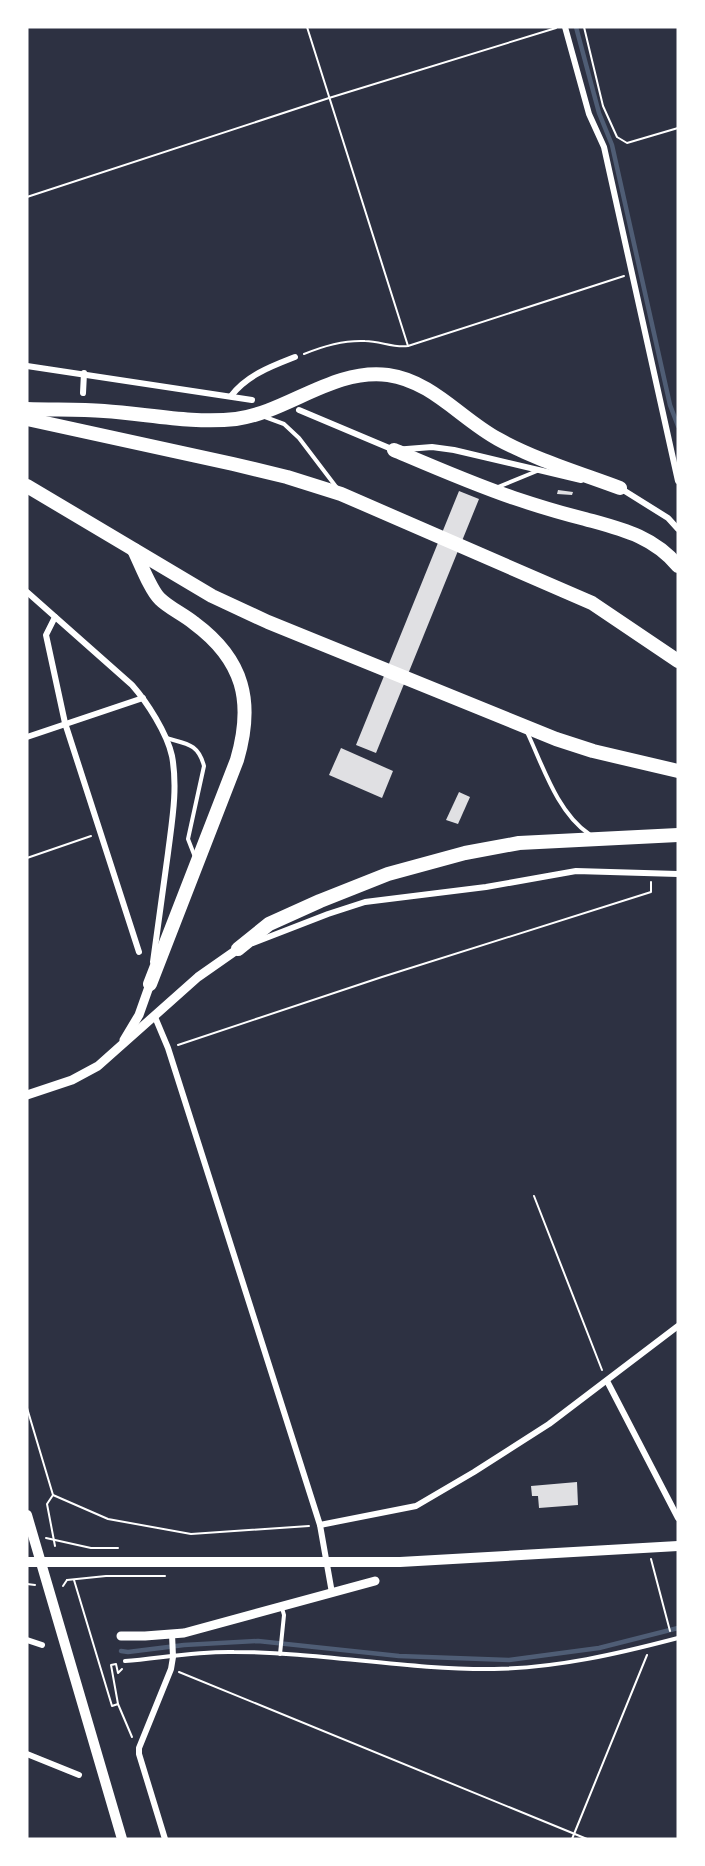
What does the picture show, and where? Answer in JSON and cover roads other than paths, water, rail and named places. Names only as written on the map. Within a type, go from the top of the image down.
[{"type":"highway","points":[[27,409],[104,411],[215,420],[259,414],[321,387],[349,378],[388,375],[405,380],[439,397],[496,438],[523,451],[620,488]]},
{"type":"highway","points":[[27,419],[254,469],[341,494],[592,603],[678,661]]},
{"type":"highway","points":[[394,450],[488,489],[629,531],[660,548],[678,566]]},
{"type":"highway","points":[[27,486],[212,596],[268,622],[525,727],[593,751],[678,771]]},
{"type":"highway","points":[[134,549],[158,598],[195,623],[218,644],[230,660],[243,691],[246,710],[242,741],[198,863],[150,984]]},
{"type":"highway","points":[[238,949],[269,924],[388,874],[495,847],[551,841],[678,835]]},
{"type":"main road","points":[[27,1515],[122,1839]]},
{"type":"main road","points":[[27,1562],[400,1562],[678,1546]]},
{"type":"street","points":[[565,27],[589,114],[604,147],[678,481]]},
{"type":"street","points":[[231,396],[240,385],[257,374],[296,357]]},
{"type":"street","points":[[27,366],[252,400]]},
{"type":"street","points":[[83,393],[84,373]]},
{"type":"street","points":[[299,410],[394,450],[432,447],[620,488],[668,518],[678,529]]},
{"type":"street","points":[[27,592],[132,685],[166,738],[172,755],[175,782],[172,819],[150,984],[139,1015],[114,1054]]},
{"type":"street","points":[[55,617],[46,635],[65,723],[139,952]]},
{"type":"street","points":[[27,737],[142,698]]},
{"type":"street","points":[[27,1095],[72,1080],[98,1066],[198,977],[238,949],[328,914],[365,902],[486,887],[576,871],[678,874]]},
{"type":"street","points":[[155,1017],[168,1048],[321,1525],[332,1593]]},
{"type":"street","points":[[321,1525],[416,1506],[514,1447],[607,1381],[678,1326]]},
{"type":"street","points":[[607,1381],[678,1518]]},
{"type":"street","points":[[121,1636],[172,1634],[222,1623],[375,1581]]},
{"type":"street","points":[[165,1839],[140,1748],[171,1669],[172,1634]]},
{"type":"street","points":[[27,1640],[42,1645]]},
{"type":"street","points":[[27,1754],[79,1775]]},
{"type":"lane","points":[[259,414],[284,424],[299,438],[341,494]]},
{"type":"lane","points":[[488,489],[508,484],[537,471]]},
{"type":"lane","points":[[525,727],[559,799],[573,819],[587,833],[598,839]]},
{"type":"lane","points":[[166,738],[193,746],[201,754],[204,766],[188,839],[198,863]]},
{"type":"lane","points":[[280,1654],[284,1615],[282,1606]]},
{"type":"lane","points":[[125,1661],[234,1652],[420,1666],[494,1669],[572,1663],[650,1647],[678,1638]]},
{"type":"waterway","points":[[576,27],[599,113],[612,145],[670,405],[678,426]]},
{"type":"waterway","points":[[121,1651],[258,1641],[399,1656],[509,1660],[599,1648],[678,1628]]}]
